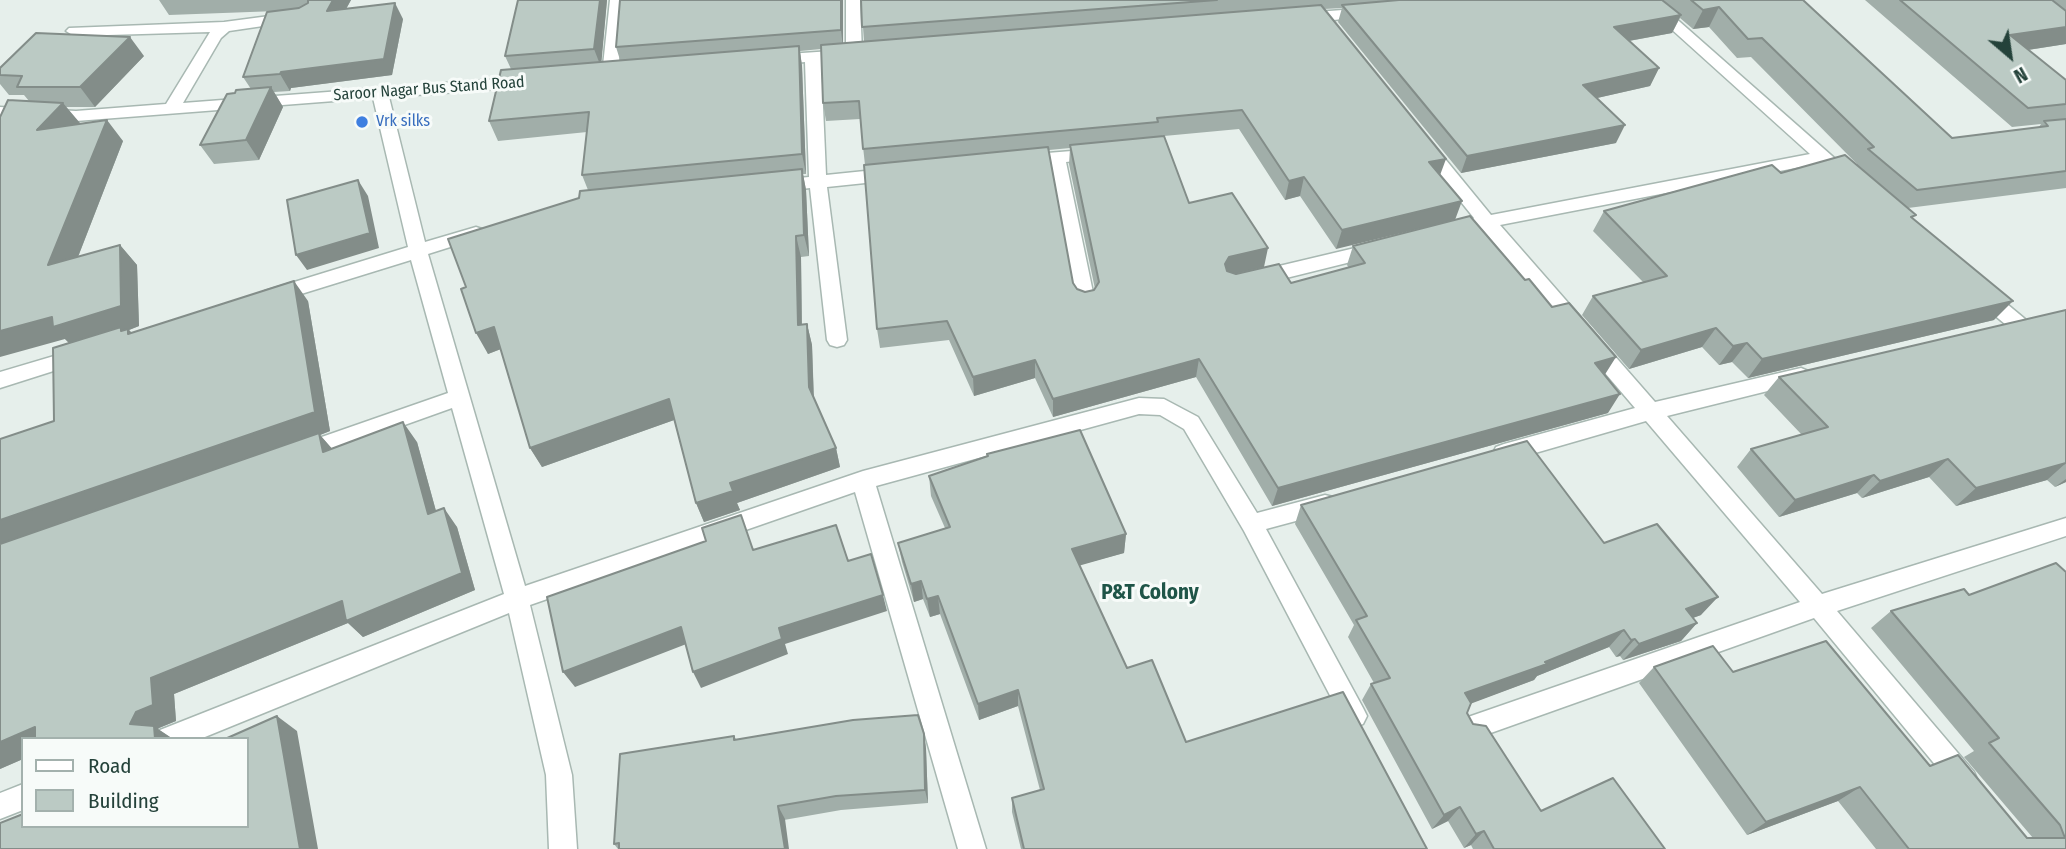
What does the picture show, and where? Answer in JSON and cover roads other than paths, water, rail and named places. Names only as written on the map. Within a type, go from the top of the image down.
[{"type":"street","points":[[610,75],[617,0]]},
{"type":"street","points":[[759,62],[861,53],[853,0]]},
{"type":"street","points":[[1646,0],[1844,174]]},
{"type":"street","points":[[1281,20],[1391,11]]},
{"type":"street","points":[[74,31],[224,27],[308,16]]},
{"type":"street","points":[[1322,17],[1339,38]]},
{"type":"street","points":[[171,109],[215,36],[224,27]]},
{"type":"street","points":[[813,57],[818,182],[837,340]]},
{"type":"street","name":"Saroor Nagar Bus Stand Road","points":[[0,112],[76,116],[543,80]]},
{"type":"street","points":[[380,93],[418,251],[517,599],[559,775],[563,849]]},
{"type":"street","points":[[1417,135],[1486,221],[1818,606],[1977,796]]},
{"type":"street","points":[[1004,163],[1112,152]]},
{"type":"street","points":[[1460,228],[1824,157]]},
{"type":"street","points":[[1057,158],[1085,302]]},
{"type":"street","points":[[763,187],[911,173]]},
{"type":"street","points":[[248,303],[495,226]]},
{"type":"street","points":[[1247,281],[1393,244]]},
{"type":"street","points":[[1967,280],[2018,324]]},
{"type":"street","points":[[1992,331],[2042,320]]},
{"type":"street","points":[[0,380],[104,348]]},
{"type":"street","points":[[1490,457],[1649,412],[1821,371]]},
{"type":"street","points":[[277,462],[461,397]]},
{"type":"street","points":[[174,737],[517,599],[863,480],[1139,406],[1164,407],[1191,423],[1252,524],[1368,741]]},
{"type":"street","points":[[863,480],[972,849]]},
{"type":"street","points":[[1252,524],[1345,498]]},
{"type":"street","points":[[1471,728],[1818,606],[2066,527]]},
{"type":"street","points":[[0,806],[21,798]]},
{"type":"place","name":"Vrk silks","points":[[362,122]]},
{"type":"district","name":"P&T Colony","points":[[1150,593]]}]
